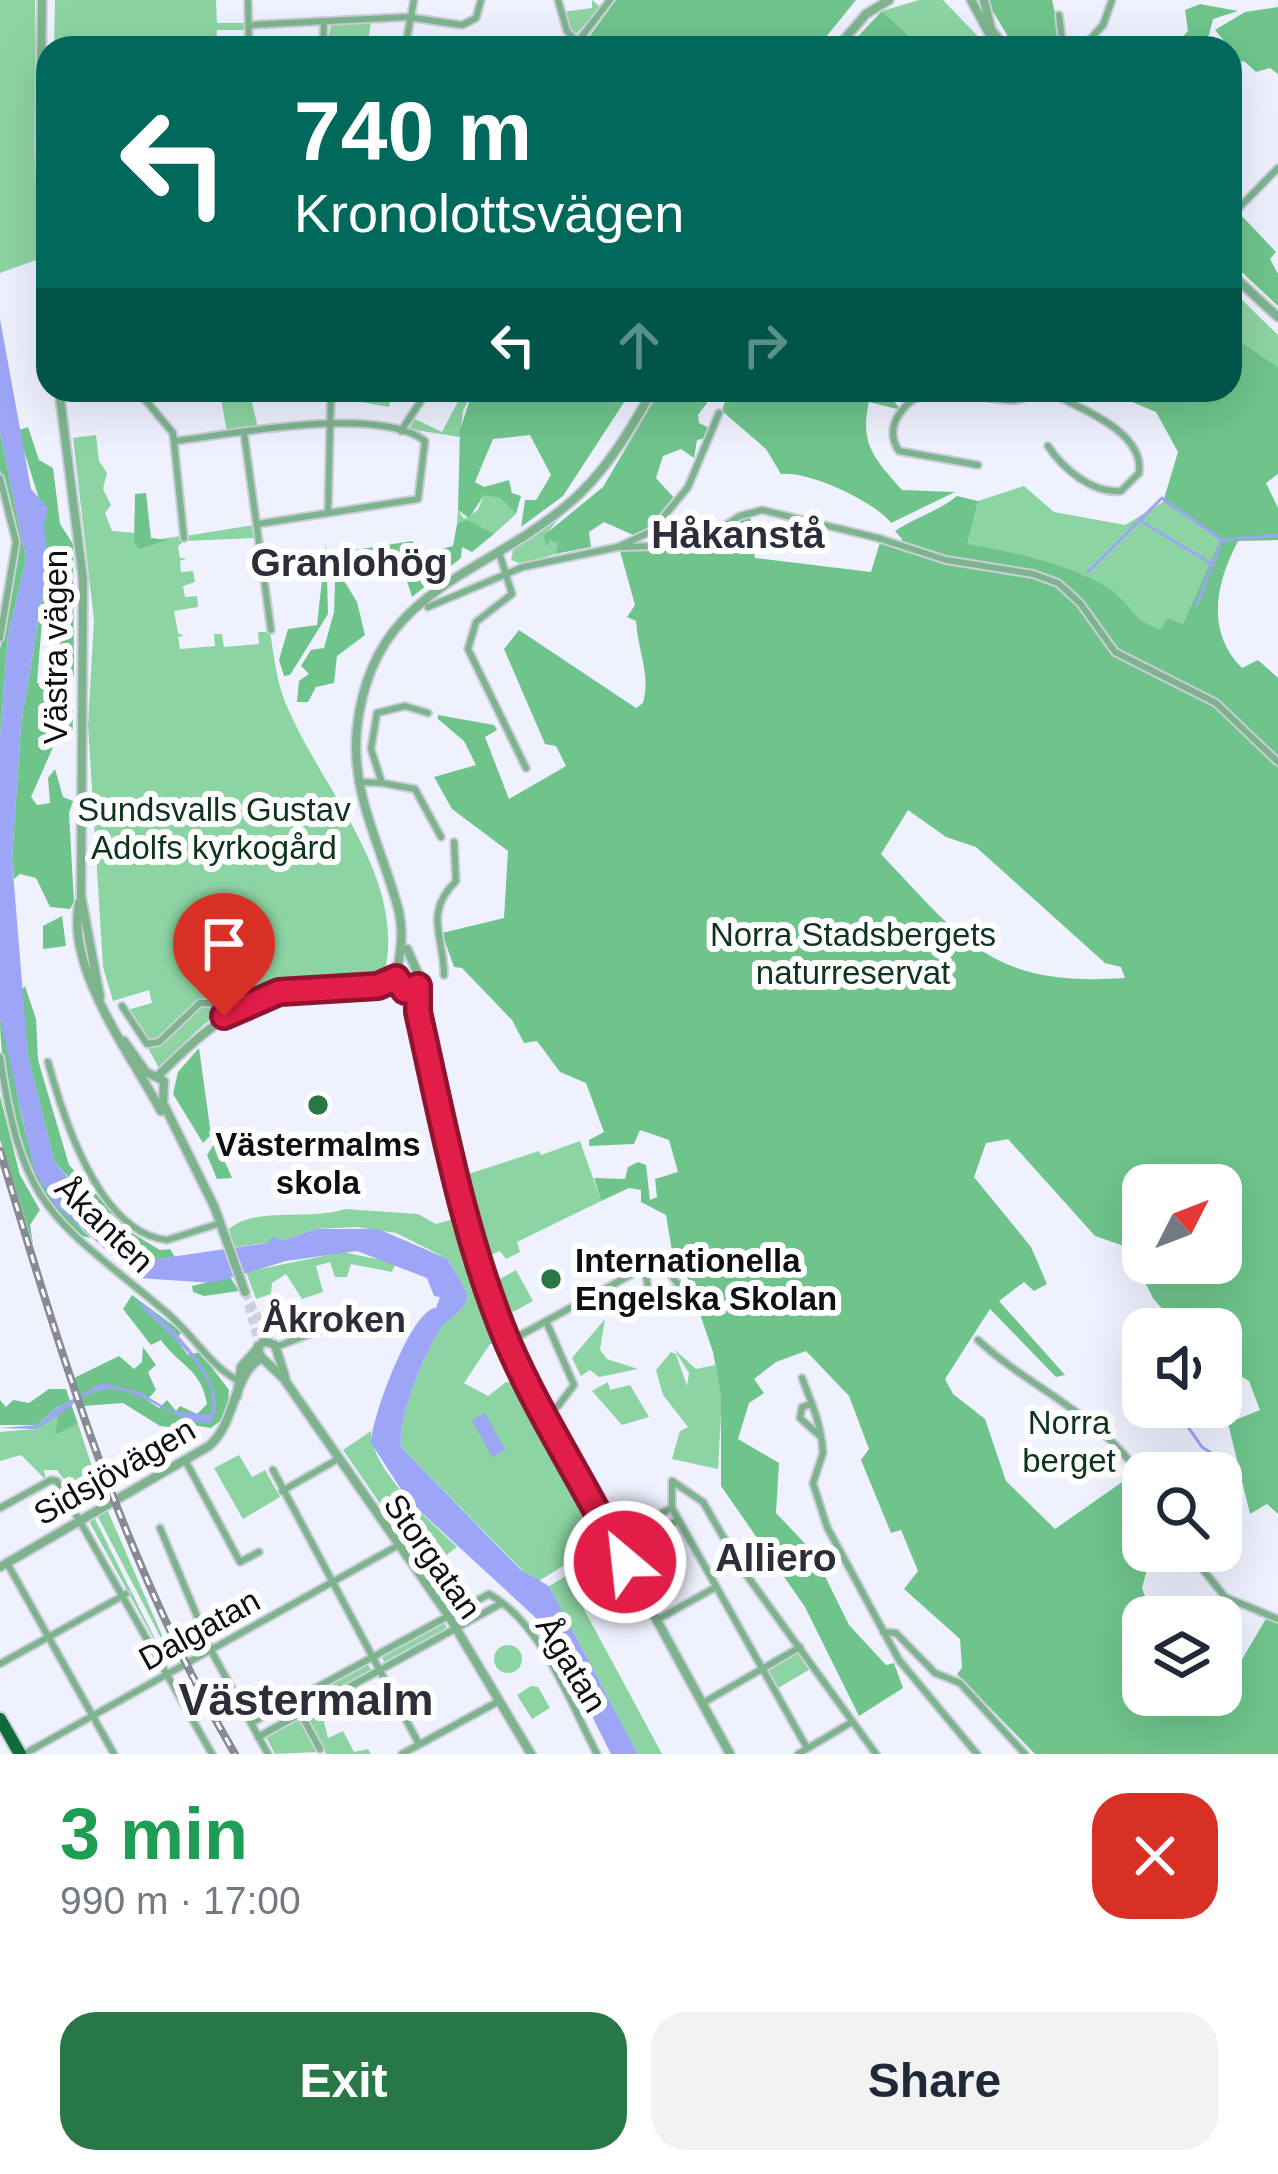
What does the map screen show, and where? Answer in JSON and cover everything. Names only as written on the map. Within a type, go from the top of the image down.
[{"type":"highway","points":[[0,1718],[19,1754]]},
{"type":"highway","points":[[0,1730],[19,1754]]},
{"type":"street","points":[[42,0],[42,36]]},
{"type":"street","points":[[248,0],[250,36]]},
{"type":"street","points":[[407,36],[414,0]]},
{"type":"street","points":[[250,25],[411,17],[466,24],[476,18],[481,0]]},
{"type":"street","points":[[558,0],[570,36]]},
{"type":"street","points":[[582,36],[610,0]]},
{"type":"street","points":[[846,36],[889,0]]},
{"type":"street","points":[[971,0],[994,36]]},
{"type":"street","points":[[984,0],[995,36]]},
{"type":"street","points":[[1093,36],[1103,25],[1112,0]]},
{"type":"street","points":[[1059,15],[1062,36]]},
{"type":"street","points":[[323,36],[324,21]]},
{"type":"street","points":[[1242,205],[1278,168]]},
{"type":"street","points":[[1242,284],[1278,317]]},
{"type":"street","name":"Västra vägen","points":[[61,402],[83,579],[81,896],[100,997],[124,1041],[156,1084],[220,1223],[245,1292]]},
{"type":"street","points":[[149,402],[163,416],[175,441],[184,538]]},
{"type":"street","points":[[328,514],[331,402]]},
{"type":"street","points":[[401,430],[420,402]]},
{"type":"street","points":[[644,402],[583,491],[432,590],[386,642],[361,702],[358,782],[418,978],[418,1012],[462,1200],[508,1342],[730,1754]]},
{"type":"street","points":[[912,402],[895,422],[893,443],[898,451],[978,465]]},
{"type":"street","points":[[1048,446],[1074,473],[1106,492],[1121,491],[1139,473],[1138,452],[1124,437],[1061,402]]},
{"type":"street","points":[[428,607],[509,573],[618,547],[652,531],[694,476],[719,413]]},
{"type":"street","points":[[175,441],[330,422],[401,430],[425,441],[420,497],[258,524]]},
{"type":"street","points":[[244,433],[272,630]]},
{"type":"street","points":[[0,478],[16,542],[0,638]]},
{"type":"street","points":[[618,547],[683,548],[740,516],[770,510],[946,560],[1017,570],[1058,583],[1080,603],[1115,652],[1216,704],[1278,762]]},
{"type":"street","points":[[498,549],[512,594],[476,622],[468,650],[526,768]]},
{"type":"street","points":[[382,782],[371,749],[375,716],[405,706],[428,713]]},
{"type":"street","points":[[358,782],[416,790],[441,837]]},
{"type":"street","points":[[444,975],[434,919],[440,898],[456,881],[454,842]]},
{"type":"street","points":[[402,930],[400,982],[418,1012]]},
{"type":"street","points":[[156,1084],[223,1016],[279,992],[378,986],[418,978]]},
{"type":"street","points":[[400,982],[418,978]]},
{"type":"street","points":[[122,1006],[136,1035],[151,1045],[196,1004],[211,1004],[223,1016]]},
{"type":"street","name":"Åkanten","points":[[0,1057],[22,1164],[36,1194],[103,1264],[169,1314],[221,1371],[241,1382]]},
{"type":"street","points":[[48,1062],[85,1163],[130,1223],[167,1240],[220,1223]]},
{"type":"street","points":[[508,1342],[644,1267],[664,1267],[681,1288],[649,1297],[644,1267]]},
{"type":"street","points":[[544,1413],[564,1400],[574,1377],[546,1321]]},
{"type":"street","points":[[264,1359],[258,1346],[268,1340],[276,1350],[328,1327]]},
{"type":"street","points":[[978,1340],[1011,1371],[1092,1420],[1124,1452]]},
{"type":"street","name":"Sidsjövägen","points":[[3,1564],[223,1435],[258,1346]]},
{"type":"street","name":"Sidsjövägen","points":[[241,1382],[250,1366],[276,1350]]},
{"type":"street","name":"Storgatan","points":[[276,1350],[290,1389]]},
{"type":"street","name":"Storgatan","points":[[264,1359],[290,1389],[448,1615],[531,1754]]},
{"type":"street","points":[[802,1378],[821,1436],[823,1453],[813,1483],[821,1513],[911,1677],[976,1754]]},
{"type":"street","points":[[812,1404],[802,1407],[799,1416],[821,1436]]},
{"type":"street","points":[[185,1460],[240,1562],[259,1552]]},
{"type":"street","points":[[283,1491],[338,1460]]},
{"type":"street","points":[[273,1471],[419,1744]]},
{"type":"street","points":[[0,1508],[55,1479],[126,1594],[212,1754]]},
{"type":"street","points":[[853,1722],[803,1752],[672,1508],[668,1487],[676,1482],[703,1502],[740,1566],[800,1647],[876,1754]]},
{"type":"street","points":[[672,1508],[612,1538],[587,1555],[586,1563],[595,1566],[679,1520]]},
{"type":"street","points":[[160,1528],[213,1649],[268,1754]]},
{"type":"street","name":"Dalgatan","points":[[19,1754],[398,1546]]},
{"type":"street","points":[[3,1564],[114,1754]]},
{"type":"street","points":[[1205,1572],[1225,1597],[1278,1618]]},
{"type":"street","points":[[657,1620],[716,1587]]},
{"type":"street","points":[[0,1664],[126,1594]]},
{"type":"street","points":[[251,1723],[482,1595],[502,1603]]},
{"type":"street","points":[[258,1736],[502,1603]]},
{"type":"street","name":"Ågatan","points":[[502,1603],[551,1667],[597,1754]]},
{"type":"street","points":[[883,1632],[896,1633],[935,1673],[960,1683],[1025,1754]]},
{"type":"street","points":[[703,1703],[800,1647]]},
{"type":"street","points":[[293,1700],[320,1749]]},
{"type":"street","points":[[402,1754],[499,1700]]},
{"type":"green space","points":[[0,0],[35,0],[36,260],[0,273]]},
{"type":"green space","points":[[55,0],[216,0],[217,23],[245,23],[245,30],[217,30],[217,36],[54,36]]},
{"type":"green space","points":[[592,0],[601,7],[575,35],[562,12],[592,8]]},
{"type":"green space","points":[[616,0],[856,0],[827,36],[590,36]]},
{"type":"green space","points":[[919,0],[943,0],[978,36],[909,36],[882,11]]},
{"type":"green space","points":[[986,0],[1052,0],[1060,36],[1008,36]]},
{"type":"green space","points":[[1200,4],[1238,11],[1213,19],[1207,36],[1184,36],[1188,31],[1185,10]]},
{"type":"green space","points":[[1278,7],[1278,74],[1270,68],[1256,72],[1242,62],[1242,36],[1220,36],[1215,30],[1245,12]]},
{"type":"green space","points":[[882,11],[909,36],[858,36]]},
{"type":"green space","points":[[371,22],[369,36],[328,36],[331,25]]},
{"type":"green space","points":[[1242,216],[1276,252],[1270,259],[1278,274],[1278,306],[1242,272]]},
{"type":"green space","points":[[1242,300],[1278,335],[1278,367],[1242,342]]},
{"type":"green space","name":"Norra Stadsbergets naturreservat","points":[[1242,342],[1278,367],[1278,474],[1266,483],[1278,508],[1278,540],[1238,541],[1224,574],[1218,608],[1223,639],[1242,668],[1258,660],[1278,678],[1278,1514],[1267,1504],[1250,1514],[1242,1481],[1242,1452],[1235,1452],[1229,1428],[1242,1428],[1242,1417],[1260,1410],[1249,1381],[1242,1377],[1242,1308],[1161,1308],[1146,1284],[1242,1284],[1242,1164],[1122,1164],[1122,1245],[1095,1236],[1008,1139],[986,1143],[974,1177],[1031,1247],[1047,1284],[1034,1291],[1024,1282],[999,1301],[1065,1375],[1056,1377],[990,1309],[945,1379],[953,1394],[985,1419],[1006,1481],[1055,1529],[1122,1482],[1122,1572],[1146,1572],[1145,1596],[1122,1596],[1122,1716],[1242,1716],[1242,1659],[1267,1617],[1278,1621],[1278,1754],[1035,1754],[957,1674],[962,1668],[960,1639],[904,1589],[918,1571],[901,1530],[891,1533],[861,1460],[869,1449],[849,1396],[806,1351],[776,1362],[754,1379],[764,1393],[749,1403],[738,1439],[779,1463],[776,1513],[813,1552],[849,1625],[886,1665],[894,1663],[903,1688],[859,1716],[805,1607],[721,1486],[721,1395],[713,1352],[688,1279],[673,1257],[666,1215],[641,1202],[641,1190],[629,1188],[601,1201],[594,1178],[625,1179],[628,1167],[638,1162],[646,1165],[650,1200],[657,1197],[655,1179],[678,1172],[669,1140],[640,1130],[634,1144],[589,1146],[589,1140],[604,1132],[586,1083],[560,1072],[537,1041],[524,1043],[512,1020],[462,968],[454,967],[442,933],[504,918],[508,851],[452,809],[434,777],[476,765],[464,741],[438,715],[494,725],[497,730],[485,737],[509,799],[566,766],[556,746],[545,744],[504,649],[519,630],[636,708],[643,703],[645,672],[636,621],[627,617],[635,605],[620,551],[684,551],[750,515],[755,558],[871,572],[880,542],[900,548],[902,539],[895,531],[957,496],[978,501],[967,544],[1087,577],[1160,630],[1168,618],[1183,624],[1220,539],[1163,502],[1178,452],[1156,412],[1132,402],[1242,402]],"holes":[[[908,810],[946,837],[976,847],[1105,963],[1121,967],[1125,978],[1043,975],[985,953],[960,935],[881,854]]]},
{"type":"green space","points":[[222,402],[252,402],[258,428],[227,432]]},
{"type":"green space","points":[[458,402],[467,402],[460,437],[409,429],[415,419],[442,432]]},
{"type":"green space","points":[[469,402],[624,402],[563,496],[521,527],[525,500],[536,500],[551,475],[530,435],[493,439],[475,482],[484,487],[509,480],[512,493],[521,496],[516,514],[500,498],[484,495],[469,518],[458,510],[460,430]]},
{"type":"green space","points":[[653,402],[707,402],[698,415],[699,423],[707,427],[706,438],[697,440],[694,458],[681,449],[663,456],[656,478],[676,500],[654,526],[633,535],[604,522],[589,532],[591,547],[555,554],[559,543],[550,540],[547,547],[543,536],[603,487]]},
{"type":"green space","points":[[725,402],[869,402],[868,440],[877,460],[902,490],[955,492],[891,523],[840,489],[781,474],[766,449],[722,411]]},
{"type":"green space","points":[[869,402],[895,402],[901,410]]},
{"type":"green space","points":[[28,427],[39,460],[53,468],[60,524],[73,544],[74,675],[61,690],[72,697],[73,735],[65,738],[54,680],[65,617],[43,608],[37,683],[49,686],[54,745],[31,797],[37,805],[50,803],[48,778],[55,769],[63,797],[73,801],[69,813],[74,902],[70,909],[50,907],[36,878],[20,874],[14,879],[12,860],[21,724],[48,563],[40,502],[20,438],[19,430]]},
{"type":"green space","points":[[0,432],[26,559],[8,635],[0,740],[0,649],[19,549],[0,470]]},
{"type":"green space","name":"Sundsvalls Gustav Adolfs kyrkogård","points":[[96,435],[99,461],[107,473],[103,489],[111,505],[105,513],[112,531],[134,533],[134,543],[181,536],[183,541],[178,547],[180,558],[187,558],[180,561],[181,572],[193,571],[195,582],[183,586],[185,597],[197,596],[198,607],[174,611],[178,633],[184,636],[178,637],[180,649],[215,646],[214,634],[222,634],[224,647],[259,644],[258,632],[270,632],[289,711],[360,840],[385,908],[388,943],[383,978],[285,989],[238,1002],[189,1038],[160,1070],[127,1010],[152,1003],[149,990],[113,1001],[103,967],[88,725],[94,620],[73,438]]},
{"type":"green space","points":[[1024,486],[1054,512],[1125,525],[1163,502],[1220,539],[1183,624],[1161,631],[1133,618],[1118,596],[966,544],[978,501]]},
{"type":"green space","points":[[146,493],[151,538],[167,540],[139,549],[134,543],[135,494]]},
{"type":"green space","points":[[484,494],[500,498],[516,514],[494,534],[457,524],[458,510],[464,519],[478,510]]},
{"type":"green space","points":[[560,517],[547,533],[560,543],[555,554],[522,564],[511,560],[514,546]]},
{"type":"green space","points":[[467,520],[494,534],[472,552],[462,547],[461,558],[412,597],[400,559],[359,567],[343,579],[357,602],[365,635],[337,656],[334,683],[316,687],[308,702],[297,702],[299,681],[309,674],[301,666],[311,650],[324,648],[334,612],[336,553],[412,541],[423,554],[453,546],[457,524]]},
{"type":"green space","points":[[254,525],[255,538],[186,541],[185,536]]},
{"type":"green space","points":[[326,543],[328,614],[290,675],[284,676],[279,660],[288,629],[317,625]]},
{"type":"green space","points":[[62,916],[66,946],[43,949],[43,926]]},
{"type":"green space","points":[[25,986],[36,1019],[38,1060],[69,1165],[132,1233],[160,1250],[170,1249],[175,1257],[157,1259],[128,1244],[54,1161],[28,1056],[21,990]]},
{"type":"green space","points":[[0,1018],[35,1161],[65,1211],[91,1238],[68,1228],[33,1178],[11,1109]]},
{"type":"green space","points":[[199,1048],[211,1135],[203,1143],[173,1094],[178,1072]]},
{"type":"green space","points":[[0,1096],[20,1175],[40,1210],[30,1225],[33,1244],[0,1140]]},
{"type":"green space","points":[[216,1141],[232,1178],[217,1179],[207,1155]]},
{"type":"green space","points":[[580,1141],[601,1201],[517,1242],[520,1252],[506,1259],[500,1251],[486,1257],[465,1175]]},
{"type":"green space","points":[[345,1209],[418,1214],[436,1224],[454,1219],[499,1344],[490,1344],[464,1383],[488,1396],[506,1382],[516,1383],[556,1443],[546,1433],[601,1542],[539,1581],[530,1578],[401,1447],[407,1405],[425,1357],[468,1295],[448,1259],[396,1233],[356,1227],[316,1229],[281,1241],[234,1247],[229,1229],[253,1218]]},
{"type":"green space","points":[[343,1252],[396,1263],[392,1272],[351,1264],[347,1277],[335,1277],[330,1262],[316,1266],[323,1292],[302,1299],[286,1274],[272,1283],[271,1294],[256,1299],[246,1272]]},
{"type":"green space","points":[[516,1270],[533,1301],[513,1312],[496,1281]]},
{"type":"green space","points":[[230,1277],[239,1291],[204,1296],[193,1292],[192,1286]]},
{"type":"green space","points":[[132,1295],[182,1332],[176,1339],[188,1355],[200,1352],[229,1390],[227,1416],[211,1428],[180,1423],[177,1428],[160,1426],[123,1403],[83,1406],[74,1378],[119,1356],[134,1369],[142,1362],[143,1347],[156,1365],[148,1372],[156,1390],[147,1400],[159,1408],[167,1400],[176,1411],[180,1406],[197,1414],[207,1404],[194,1375],[161,1340],[151,1345],[123,1309]]},
{"type":"green space","points":[[605,1319],[600,1350],[607,1359],[638,1369],[599,1377],[590,1370],[581,1376],[572,1358]]},
{"type":"green space","points":[[674,1349],[696,1369],[715,1365],[722,1395],[718,1469],[672,1459],[680,1431],[688,1427],[663,1395],[656,1370],[671,1352],[676,1354],[687,1386],[689,1373]]},
{"type":"green space","points":[[608,1382],[610,1390],[630,1385],[649,1417],[622,1425],[592,1391]]},
{"type":"green space","points":[[49,1389],[66,1389],[78,1424],[55,1435],[60,1405],[37,1425],[0,1425],[0,1400],[6,1407],[13,1400],[29,1403]]},
{"type":"green space","points":[[62,1408],[55,1435],[78,1424],[102,1497],[83,1506],[57,1470],[44,1470],[46,1480],[21,1455],[0,1461],[0,1432],[35,1429]]},
{"type":"green space","points":[[371,1431],[373,1446],[391,1478],[457,1547],[436,1563],[418,1539],[410,1542],[424,1531],[414,1521],[399,1531],[343,1450]]},
{"type":"green space","points":[[239,1455],[252,1477],[265,1470],[280,1497],[243,1519],[214,1468]]},
{"type":"green space","points":[[106,1507],[175,1665],[96,1513]]},
{"type":"green space","points":[[93,1515],[168,1665],[90,1523]]},
{"type":"green space","points":[[566,1576],[662,1754],[638,1754],[549,1586]]},
{"type":"green space","points":[[442,1620],[447,1628],[384,1662],[381,1654]]},
{"type":"green space","points":[[508,1645],[518,1649],[522,1659],[518,1669],[508,1673],[498,1669],[494,1659],[498,1649]]},
{"type":"green space","points":[[797,1653],[812,1668],[778,1688],[768,1670]]},
{"type":"green space","points":[[366,1662],[372,1671],[301,1708],[298,1700]]},
{"type":"green space","points":[[538,1687],[550,1708],[532,1719],[517,1695]]},
{"type":"green space","points":[[324,1706],[327,1710],[316,1717],[323,1718],[328,1738],[343,1731],[354,1752],[368,1749],[371,1754],[326,1754],[307,1717]]},
{"type":"green space","points":[[299,1719],[317,1752],[275,1754],[266,1737]]},
{"type":"water","points":[[0,319],[31,489],[48,508],[44,525],[48,563],[21,724],[12,860],[28,1056],[54,1161],[113,1231],[157,1259],[267,1243],[274,1236],[281,1241],[316,1229],[378,1229],[448,1259],[468,1295],[425,1357],[407,1405],[401,1447],[521,1570],[549,1586],[638,1754],[611,1754],[548,1629],[408,1500],[371,1443],[386,1388],[405,1344],[440,1297],[434,1296],[427,1278],[357,1251],[286,1261],[213,1283],[138,1278],[55,1205],[34,1170],[0,1018],[0,740],[8,635],[26,559],[0,432]]},
{"type":"water","points":[[135,1300],[179,1336],[206,1373],[216,1408],[211,1423],[183,1418],[115,1389],[91,1393],[35,1429],[0,1428],[37,1425],[58,1407],[103,1383],[140,1392],[171,1411],[211,1415],[208,1382],[199,1366]]},
{"type":"water","points":[[485,1413],[505,1450],[492,1457],[472,1420]]},
{"type":"waterway","points":[[1088,572],[1162,498],[1222,540]]},
{"type":"waterway","points":[[1139,520],[1212,564]]},
{"type":"waterway","points":[[1197,604],[1222,540],[1278,535]]},
{"type":"waterway","points":[[1189,1428],[1210,1452]]},
{"type":"tunnel","points":[[245,1292],[270,1341]]},
{"type":"tunnel","points":[[248,1305],[259,1344]]},
{"type":"railway","points":[[0,1151],[99,1460],[160,1608],[235,1754]]},
{"type":"place","name":"Västermalms skola","points":[[318,1105]]},
{"type":"place","name":"Internationella Engelska Skolan","points":[[551,1279]]},
{"type":"district","name":"Håkanstå","points":[[738,534]]},
{"type":"district","name":"Granlohög","points":[[349,562]]},
{"type":"district","name":"Åkroken","points":[[334,1319]]},
{"type":"district","name":"Alliero","points":[[776,1557]]},
{"type":"district","name":"Västermalm","points":[[306,1699]]},
{"type":"route","points":[[224,1016],[279,992],[378,986],[396,978],[397,986],[405,991],[418,986],[418,1012],[454,1169],[495,1310],[519,1368],[608,1532],[621,1544],[625,1562]]},
{"type":"park label","name":"Norra berget","points":[[1069,1441]]}]
